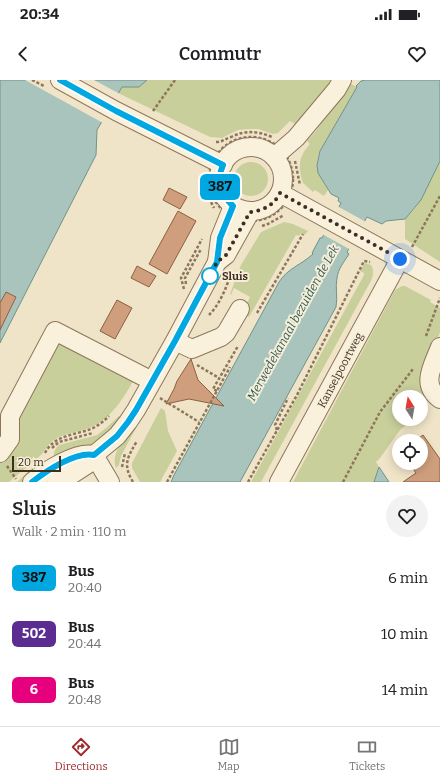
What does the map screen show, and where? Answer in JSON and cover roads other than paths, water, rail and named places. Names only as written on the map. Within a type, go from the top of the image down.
[{"type":"street","points":[[60,80],[116,111],[218,163]]},
{"type":"street","points":[[218,163],[232,154],[246,148],[281,150],[296,138],[342,80]]},
{"type":"street","points":[[281,150],[280,164],[283,174],[283,184],[289,202]]},
{"type":"street","points":[[57,482],[88,464],[94,455],[117,436],[128,422],[175,341],[217,262],[220,238],[227,207],[226,198],[221,190],[218,163]]},
{"type":"street","points":[[217,262],[226,255],[254,219],[259,210],[268,207],[275,201],[289,202],[316,212],[372,243],[405,254],[440,281]]},
{"type":"street","points":[[227,207],[241,210],[254,219]]},
{"type":"street","name":"Kanselpoortweg","points":[[280,482],[405,254]]},
{"type":"street","points":[[175,341],[192,349],[216,340],[226,333],[240,309]]},
{"type":"street","points":[[0,453],[10,439],[10,416],[55,331],[152,381]]},
{"type":"street","points":[[432,345],[429,379],[431,390],[440,399]]},
{"type":"street","points":[[24,481],[83,454],[94,455]]},
{"type":"street","points":[[94,455],[110,482]]},
{"type":"water","points":[[0,80],[147,80],[139,87],[122,87],[97,130],[96,155],[0,343]]},
{"type":"water","name":"Merwedekanaal bezuiden de Lek","points":[[440,80],[440,161],[421,200],[405,219],[386,221],[382,224],[367,217],[347,252],[349,254],[339,272],[336,282],[336,307],[240,482],[171,482],[279,282],[286,273],[313,254],[312,253],[320,238],[322,238],[341,203],[338,201],[339,198],[331,194],[318,173],[317,165],[320,151],[357,87],[356,86],[361,81]]},
{"type":"water","points":[[379,467],[389,482],[374,482]]},
{"type":"place","name":"Sluis","points":[[210,276]]}]
